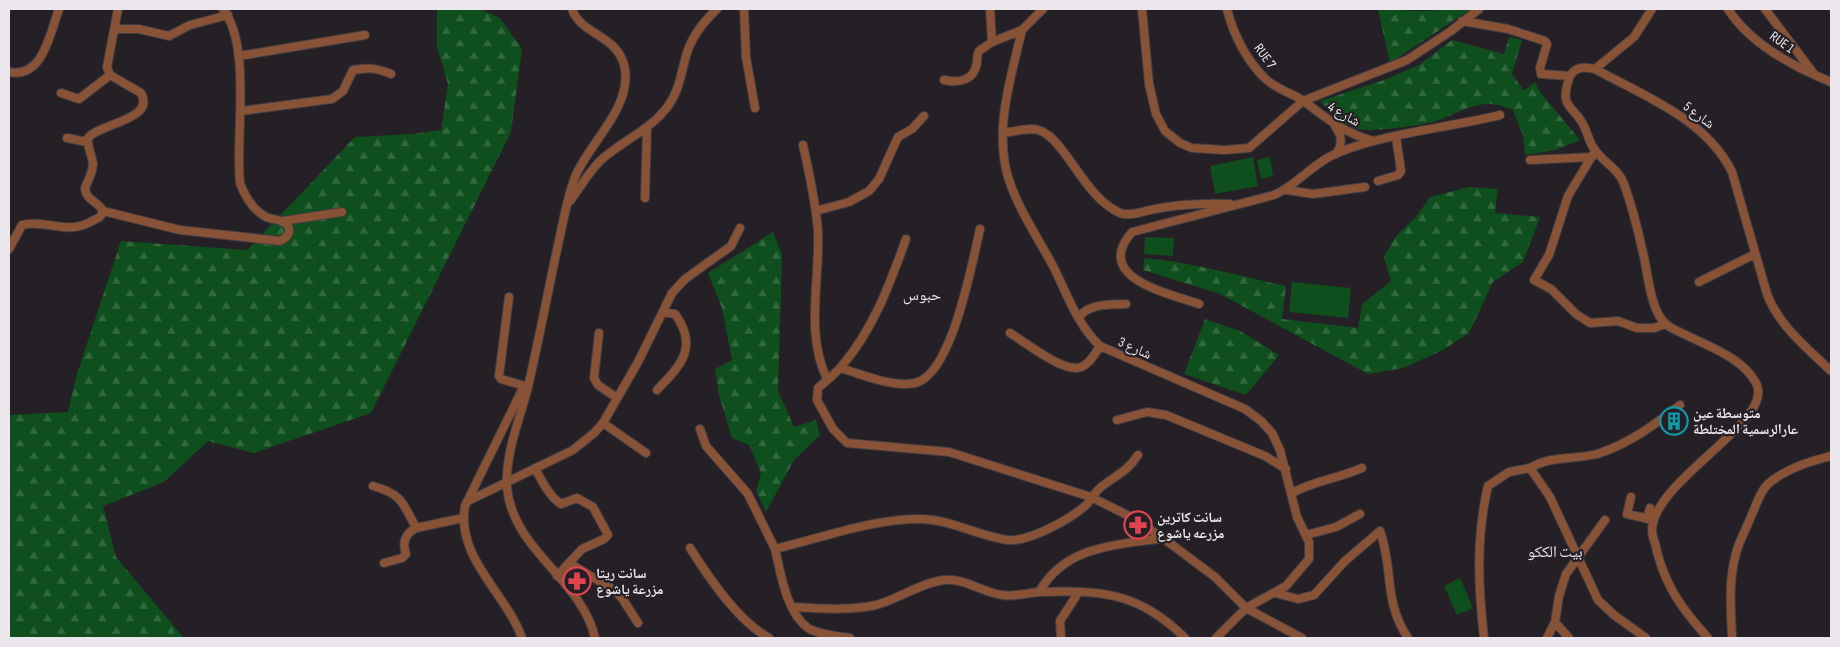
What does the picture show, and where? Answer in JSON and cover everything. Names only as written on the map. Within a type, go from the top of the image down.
[{"type":"street","points":[[9,72],[20,74],[35,65],[47,42],[59,9]]},
{"type":"street","points":[[118,9],[107,68],[110,76],[141,93],[144,103],[142,109],[134,116],[91,135],[88,142],[93,168],[85,188],[86,193],[103,210],[180,230],[280,241],[286,238],[289,232],[288,226],[283,221]]},
{"type":"street","points":[[572,9],[580,21],[617,48],[622,56],[625,71],[623,92],[614,112],[582,163],[567,204],[508,462],[507,483],[509,496],[519,524],[538,555],[583,607],[594,638]]},
{"type":"street","points":[[567,204],[600,161],[647,128],[668,106],[677,91],[686,55],[694,37],[702,23],[717,9]]},
{"type":"street","points":[[744,9],[746,56],[755,108]]},
{"type":"street","points":[[990,9],[992,42]]},
{"type":"street","points":[[944,80],[957,82],[968,78],[973,74],[979,51],[992,42],[1022,30],[1043,9]]},
{"type":"street","points":[[1142,9],[1148,84],[1156,114],[1165,131],[1180,143],[1207,150],[1249,148],[1303,101],[1407,60],[1451,31],[1478,9]]},
{"type":"street","name":"RUE 7","points":[[1227,9],[1233,28],[1256,68],[1268,81],[1303,101]]},
{"type":"street","points":[[1652,9],[1634,37],[1595,69],[1584,67],[1575,70],[1570,76],[1566,91],[1567,105],[1583,124],[1593,154],[1568,196],[1549,256],[1534,276],[1534,282],[1551,289],[1576,314],[1590,323],[1618,321],[1637,328],[1654,328],[1665,324]]},
{"type":"street","name":"RUE 1","points":[[1728,9],[1742,26],[1786,61],[1831,82]]},
{"type":"street","points":[[1765,9],[1815,75]]},
{"type":"street","points":[[115,30],[139,29],[169,36],[190,25],[226,12],[236,32],[239,56],[239,173],[246,200],[266,217],[283,221],[342,212]]},
{"type":"street","points":[[1462,21],[1508,29],[1545,41],[1547,44],[1540,73],[1570,76]]},
{"type":"street","name":"شارع 3","points":[[1022,30],[1010,80],[1003,133],[1004,159],[1016,197],[1082,326],[1100,346],[1253,413],[1275,437],[1286,469],[1297,517],[1309,542],[1309,559],[1294,579],[1275,593],[1246,608],[1216,638]]},
{"type":"street","points":[[239,56],[365,35]]},
{"type":"street","points":[[240,111],[340,96],[353,70],[370,67],[391,74]]},
{"type":"street","name":"شارع 5","points":[[1595,69],[1675,112],[1711,140],[1723,154],[1732,172],[1755,254],[1774,311],[1785,325],[1831,371]]},
{"type":"street","points":[[61,93],[79,99],[110,76]]},
{"type":"street","name":"شارع 4","points":[[1303,101],[1332,124],[1361,138],[1376,142]]},
{"type":"street","points":[[1199,304],[1137,282],[1126,270],[1120,259],[1123,243],[1132,232],[1287,190],[1323,160],[1336,154],[1396,137],[1500,114]]},
{"type":"street","points":[[816,211],[843,204],[869,190],[879,179],[898,137],[912,129],[924,116]]},
{"type":"street","points":[[1332,124],[1341,137],[1336,154]]},
{"type":"street","points":[[645,198],[647,128]]},
{"type":"street","points":[[1003,133],[1033,129],[1045,134],[1057,145],[1091,191],[1121,214],[1202,203],[1237,204]]},
{"type":"street","points":[[1378,181],[1398,175],[1401,171],[1396,137]]},
{"type":"street","points":[[67,138],[88,142]]},
{"type":"street","points":[[803,145],[816,211],[818,248],[816,331],[818,353],[827,379]]},
{"type":"street","points":[[1530,160],[1593,154],[1610,164],[1624,184],[1639,235],[1655,304],[1665,324],[1723,353],[1742,366],[1757,384],[1759,396],[1748,417],[1679,482],[1650,519]]},
{"type":"street","points":[[1287,190],[1313,194],[1365,187]]},
{"type":"street","points":[[9,249],[22,225],[36,224],[77,229],[101,217],[103,210]]},
{"type":"street","points":[[468,501],[507,483],[586,441],[602,423],[617,398],[678,285],[731,246],[740,228]]},
{"type":"street","points":[[840,368],[905,384],[917,383],[933,370],[952,338],[980,229]]},
{"type":"street","points":[[906,239],[887,292],[875,316],[854,350],[840,368],[818,388],[817,400],[832,430],[847,443],[956,454],[1091,497],[1127,515],[1163,538],[1214,577],[1246,608],[1302,638]]},
{"type":"street","points":[[1699,282],[1755,254]]},
{"type":"street","points":[[509,297],[499,376],[501,379],[526,386]]},
{"type":"street","points":[[1079,317],[1085,310],[1092,308],[1126,304]]},
{"type":"street","points":[[657,390],[678,367],[688,346],[684,326],[676,314],[662,312]]},
{"type":"street","points":[[598,333],[594,378],[598,385],[617,398]]},
{"type":"street","points":[[1010,333],[1061,364],[1076,368],[1087,362],[1100,346]]},
{"type":"street","points":[[522,638],[516,622],[474,559],[467,542],[463,518],[468,501],[526,386]]},
{"type":"street","points":[[1484,638],[1478,548],[1488,486],[1509,472],[1530,468],[1550,459],[1590,455],[1620,445],[1639,436],[1680,405]]},
{"type":"street","points":[[1117,420],[1147,412],[1166,415],[1265,456],[1286,469]]},
{"type":"street","points":[[602,423],[646,453]]},
{"type":"street","points":[[700,429],[706,446],[748,494],[775,549],[793,607],[800,620],[809,628],[822,633],[850,638]]},
{"type":"street","points":[[775,549],[879,524],[917,519],[949,523],[1004,539],[1019,540],[1086,506],[1091,497],[1104,485],[1124,473],[1138,455]]},
{"type":"street","points":[[1732,638],[1731,597],[1734,563],[1741,539],[1761,493],[1769,483],[1784,473],[1808,462],[1831,456]]},
{"type":"street","points":[[535,468],[551,495],[558,502],[561,504],[577,498],[592,507],[607,533],[607,537],[582,549],[557,576]]},
{"type":"street","points":[[1292,493],[1314,482],[1344,476],[1362,468]]},
{"type":"street","points":[[1530,468],[1550,497],[1579,557],[1591,587],[1603,606],[1646,638]]},
{"type":"street","points":[[373,486],[393,492],[403,503],[416,528]]},
{"type":"street","points":[[1631,497],[1627,514],[1650,519]]},
{"type":"street","points":[[1650,508],[1653,536],[1671,590],[1708,638]]},
{"type":"street","points":[[1306,536],[1336,527],[1360,514]]},
{"type":"street","points":[[384,563],[402,558],[406,554],[403,545],[408,533],[416,528],[463,518]]},
{"type":"street","points":[[1547,638],[1555,622],[1562,583],[1604,520]]},
{"type":"street","points":[[1275,593],[1298,599],[1314,595],[1345,561],[1380,531],[1388,556],[1392,605],[1408,638]]},
{"type":"street","points":[[1039,592],[1052,572],[1079,554],[1163,538]]},
{"type":"street","points":[[690,548],[724,596],[758,632],[769,638]]},
{"type":"street","points":[[569,563],[614,590],[622,598],[638,623]]},
{"type":"street","points":[[793,607],[845,609],[867,606],[889,600],[934,582],[952,580],[1002,595],[1039,592],[1101,593],[1135,602],[1156,613],[1185,638]]},
{"type":"street","points":[[1061,638],[1060,621],[1064,611],[1078,593]]},
{"type":"street","points":[[1555,622],[1569,638]]},
{"type":"green space","points":[[437,9],[480,9],[500,18],[522,49],[511,132],[371,413],[254,453],[208,441],[164,482],[103,506],[116,557],[184,638],[9,638],[9,415],[68,412],[76,377],[121,241],[247,250],[355,137],[413,134],[441,130],[448,84],[437,47]]},
{"type":"green space","points":[[1378,9],[1419,11],[1471,9],[1390,63]]},
{"type":"green space","points":[[1509,37],[1522,40],[1512,74],[1524,91],[1535,82],[1540,92],[1580,140],[1556,150],[1525,155],[1523,136],[1513,110],[1502,106],[1483,104],[1431,123],[1363,130],[1352,127],[1342,121],[1320,101],[1384,80],[1419,65],[1452,40],[1504,54]]},
{"type":"green space","points":[[1253,157],[1258,186],[1215,194],[1210,166]]},
{"type":"green space","points":[[1270,157],[1273,176],[1261,179],[1257,160]]},
{"type":"green space","points":[[1469,187],[1498,189],[1495,213],[1540,217],[1523,262],[1493,282],[1469,333],[1443,350],[1403,368],[1368,374],[1220,294],[1143,270],[1144,258],[1162,260],[1198,266],[1286,286],[1282,319],[1358,328],[1362,304],[1391,281],[1384,257],[1396,236],[1416,217],[1430,197]]},
{"type":"green space","points":[[773,232],[782,255],[778,391],[794,427],[816,420],[820,435],[794,460],[766,512],[756,491],[761,473],[749,445],[732,438],[719,395],[715,369],[732,360],[722,308],[708,273]]},
{"type":"green space","points":[[1145,237],[1174,238],[1173,256],[1144,254]]},
{"type":"green space","points":[[1292,282],[1351,288],[1348,318],[1289,312]]},
{"type":"green space","points":[[1205,319],[1240,331],[1279,355],[1246,395],[1184,374]]},
{"type":"green space","points":[[1460,578],[1473,608],[1457,615],[1444,586]]},
{"type":"place","name":"متوسطة عين عارالرسمية المختلطة","points":[[1674,421]]},
{"type":"place","name":"سانت كاترين مزرعه ياشوع","points":[[1138,525]]},
{"type":"place","name":"سانت ريتا مزرعة ياشوع","points":[[577,581]]},
{"type":"district","name":"حبوس","points":[[922,295]]},
{"type":"district","name":"بيت الككو","points":[[1555,552]]}]
